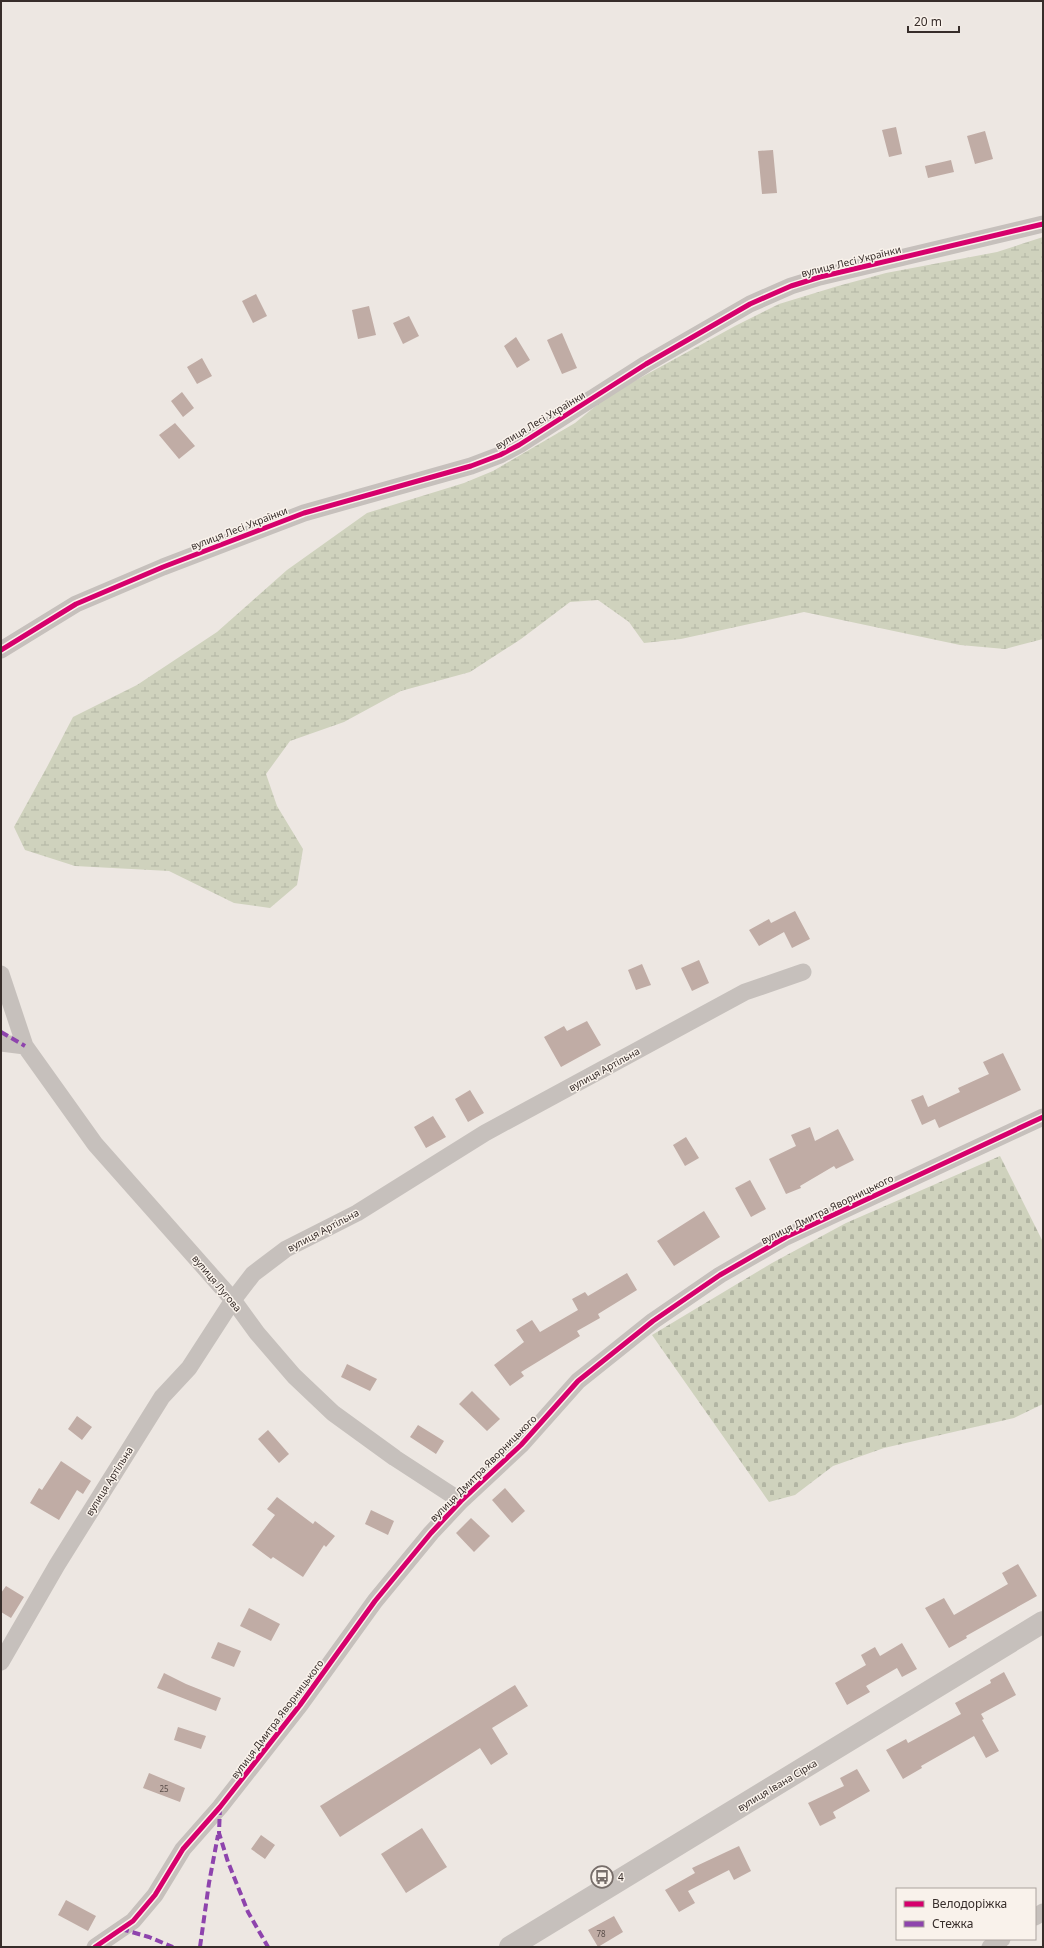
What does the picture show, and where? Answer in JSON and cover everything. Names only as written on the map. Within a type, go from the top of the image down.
[{"type":"street","name":"вулиця Лесі Українки","points":[[1,650],[76,604],[163,567],[304,513],[471,466],[500,455],[526,441],[646,364],[750,304],[791,286],[820,277],[1043,224]]},
{"type":"street","name":"вулиця Артільна","points":[[1,1662],[57,1565],[162,1398],[188,1368],[233,1300],[253,1274],[286,1249],[357,1213],[485,1133],[745,992],[803,972]]},
{"type":"street","points":[[1,974],[25,1046],[1,1044]]},
{"type":"street","name":"вулиця Лугова","points":[[25,1046],[94,1144],[233,1300],[257,1332],[294,1376],[333,1413],[395,1458],[461,1501]]},
{"type":"street","name":"вулиця Дмитра Яворницького","points":[[95,1947],[133,1921],[155,1895],[183,1849],[220,1808],[300,1705],[375,1601],[432,1533],[461,1501],[521,1445],[578,1381],[653,1321],[720,1275],[786,1237],[1043,1117]]},
{"type":"street","name":"вулиця Івана Сірка","points":[[510,1947],[1043,1622]]},
{"type":"street","points":[[990,1947],[1000,1940]]},
{"type":"green space","points":[[1043,237],[1043,639],[1005,649],[960,645],[804,612],[681,639],[644,643],[629,622],[598,600],[570,602],[521,639],[470,672],[401,691],[344,722],[290,741],[266,774],[277,806],[303,849],[297,885],[270,908],[234,903],[169,871],[75,866],[25,850],[14,827],[73,717],[137,685],[217,632],[287,570],[367,513],[464,483],[493,471],[575,423],[609,395],[735,326],[779,304],[886,273],[997,252]]},
{"type":"green space","points":[[1000,1156],[1043,1242],[1043,1404],[1014,1418],[884,1448],[833,1466],[795,1495],[769,1502],[652,1335],[772,1263],[846,1223]]},
{"type":"building","points":[[896,127],[902,154],[889,157],[882,130]]},
{"type":"building","points":[[985,131],[993,159],[975,164],[967,136]]},
{"type":"building","points":[[773,150],[777,193],[762,194],[758,151]]},
{"type":"building","points":[[951,160],[954,172],[928,178],[925,166]]},
{"type":"building","points":[[256,294],[267,316],[253,323],[242,301]]},
{"type":"building","points":[[369,306],[376,335],[358,339],[352,310]]},
{"type":"building","points":[[409,316],[419,336],[403,344],[393,323]]},
{"type":"building","points":[[562,333],[577,368],[562,374],[547,340]]},
{"type":"building","points":[[516,337],[530,360],[517,368],[504,346]]},
{"type":"building","points":[[202,358],[212,376],[197,384],[187,367]]},
{"type":"building","points":[[182,392],[194,408],[183,417],[171,401]]},
{"type":"building","points":[[175,423],[195,446],[179,459],[159,435]]},
{"type":"building","points":[[795,911],[810,939],[792,948],[784,932],[759,946],[749,930],[769,919],[771,923]]},
{"type":"building","points":[[699,960],[709,983],[692,991],[681,968]]},
{"type":"building","points":[[642,964],[651,985],[636,990],[628,970]]},
{"type":"building","points":[[587,1021],[601,1045],[561,1067],[544,1037],[564,1026],[567,1031]]},
{"type":"building","points":[[1003,1053],[1021,1090],[939,1128],[935,1119],[922,1125],[911,1100],[923,1095],[928,1107],[960,1092],[958,1088],[989,1074],[983,1062]]},
{"type":"building","points":[[470,1090],[484,1113],[468,1122],[455,1099]]},
{"type":"building","points":[[433,1116],[446,1137],[426,1148],[414,1127]]},
{"type":"building","points":[[810,1127],[815,1141],[838,1129],[854,1160],[836,1169],[834,1166],[800,1186],[801,1188],[786,1194],[769,1159],[796,1146],[791,1135]]},
{"type":"building","points":[[686,1137],[699,1158],[685,1166],[673,1145]]},
{"type":"building","points":[[750,1180],[766,1209],[751,1217],[735,1188]]},
{"type":"building","points":[[704,1211],[720,1237],[674,1266],[657,1241]]},
{"type":"building","points":[[627,1273],[637,1290],[598,1314],[600,1318],[577,1331],[580,1336],[521,1372],[524,1376],[510,1386],[494,1365],[524,1342],[516,1330],[532,1320],[540,1332],[578,1310],[572,1299],[585,1292],[588,1296]]},
{"type":"building","points":[[347,1364],[377,1379],[370,1391],[341,1377]]},
{"type":"building","points":[[472,1391],[500,1419],[487,1431],[459,1404]]},
{"type":"building","points":[[77,1416],[92,1427],[82,1440],[68,1429]]},
{"type":"building","points":[[418,1425],[444,1441],[436,1454],[410,1437]]},
{"type":"building","points":[[268,1430],[289,1454],[279,1463],[258,1439]]},
{"type":"building","points":[[61,1461],[91,1481],[83,1494],[77,1490],[59,1520],[30,1503],[39,1488],[42,1490]]},
{"type":"building","points":[[505,1488],[525,1511],[512,1523],[492,1500]]},
{"type":"building","points":[[277,1497],[313,1524],[315,1521],[335,1536],[326,1547],[324,1545],[303,1577],[273,1557],[271,1559],[252,1545],[275,1515],[267,1509]]},
{"type":"building","points":[[371,1510],[394,1521],[388,1535],[365,1524]]},
{"type":"building","points":[[471,1518],[490,1536],[474,1552],[456,1533]]},
{"type":"building","points":[[1018,1564],[1037,1596],[966,1636],[967,1638],[949,1648],[925,1608],[944,1598],[954,1615],[1008,1584],[1002,1573]]},
{"type":"building","points":[[6,1586],[24,1597],[11,1618],[1,1612],[1,1593]]},
{"type":"building","points":[[249,1608],[280,1624],[271,1641],[240,1626]]},
{"type":"building","points":[[218,1642],[241,1651],[234,1667],[211,1658]]},
{"type":"building","points":[[902,1643],[917,1669],[902,1677],[897,1668],[866,1686],[870,1692],[847,1705],[835,1683],[866,1665],[861,1655],[875,1647],[880,1656]]},
{"type":"building","points":[[1004,1672],[1016,1695],[981,1714],[984,1719],[982,1720],[999,1751],[986,1758],[974,1736],[921,1766],[922,1768],[903,1779],[886,1750],[906,1739],[908,1743],[961,1714],[955,1703],[991,1683],[990,1680]]},
{"type":"building","points":[[164,1673],[186,1684],[221,1698],[216,1711],[157,1688]]},
{"type":"building","points":[[515,1685],[528,1706],[492,1728],[508,1754],[491,1765],[480,1748],[340,1837],[320,1806]]},
{"type":"building","points":[[178,1727],[206,1736],[201,1749],[174,1740]]},
{"type":"building","points":[[857,1769],[870,1791],[833,1812],[836,1818],[820,1826],[808,1803],[844,1786],[840,1778]]},
{"type":"building","points":[[149,1773],[185,1788],[180,1802],[143,1788]]},
{"type":"building","points":[[422,1828],[447,1867],[406,1893],[381,1854]]},
{"type":"building","points":[[261,1835],[275,1845],[265,1859],[251,1849]]},
{"type":"building","points":[[739,1846],[751,1871],[734,1880],[729,1870],[688,1891],[695,1903],[679,1912],[665,1890],[695,1873],[692,1868]]},
{"type":"building","points":[[66,1900],[96,1916],[88,1931],[58,1915]]},
{"type":"building","points":[[614,1916],[623,1932],[598,1947],[588,1930]]},
{"type":"marked path","points":[[1,1032],[25,1046]]},
{"type":"marked path","points":[[220,1807],[219,1833],[228,1862],[248,1912],[268,1947]]},
{"type":"marked path","points":[[200,1947],[209,1883],[218,1835]]},
{"type":"marked path","points":[[121,1929],[149,1937],[173,1947]]},
{"type":"cycle path","points":[[1,650],[76,604],[163,567],[304,513],[471,466],[500,455],[519,445],[646,364],[750,304],[791,286],[820,277],[1043,224]]},
{"type":"cycle path","points":[[95,1947],[133,1921],[155,1895],[183,1849],[220,1807],[300,1705],[375,1601],[431,1533],[461,1501],[521,1445],[578,1381],[653,1321],[720,1275],[786,1237],[1043,1117]]},
{"type":"place","name":"4","points":[[602,1877]]}]
